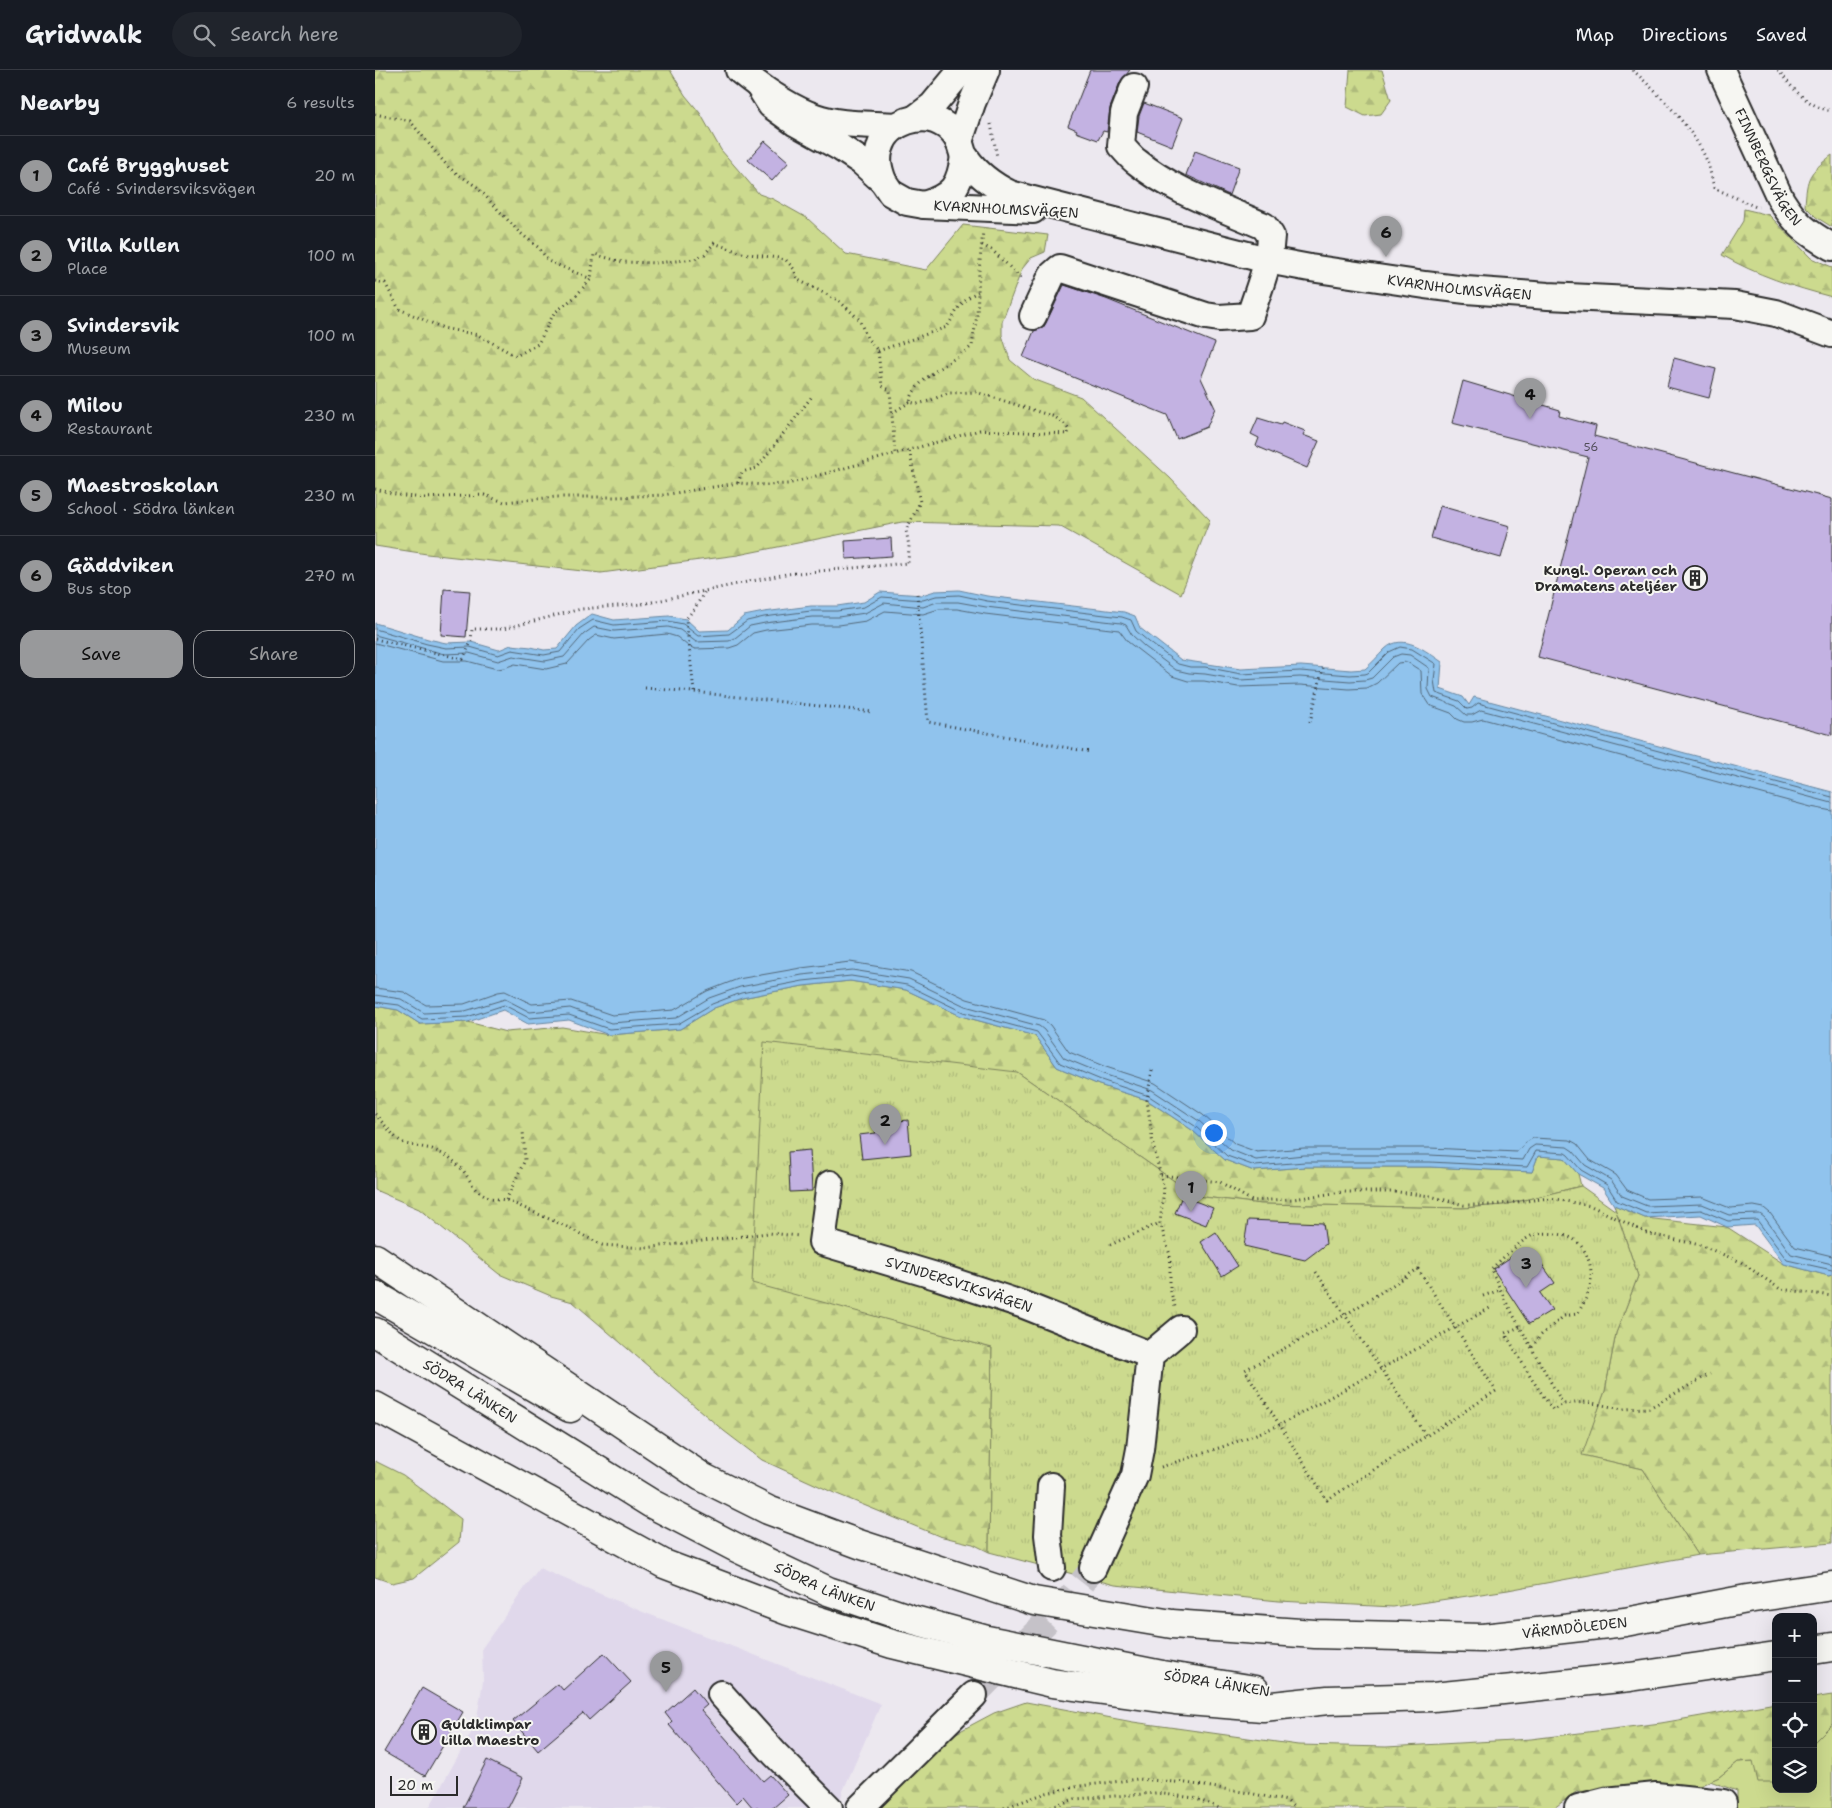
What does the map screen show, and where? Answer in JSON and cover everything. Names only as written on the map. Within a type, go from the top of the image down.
[{"type":"highway","points":[[375,1258],[702,1477]]},
{"type":"highway","points":[[375,1296],[588,1419],[702,1477]]},
{"type":"highway","name":"SÖDRA LÄNKEN","points":[[375,1332],[651,1504],[735,1547],[828,1590],[914,1620],[987,1640],[1162,1675],[1328,1700]]},
{"type":"highway","points":[[375,1406],[664,1564],[788,1611],[892,1644],[1052,1683],[1175,1700],[1263,1707],[1328,1700],[1433,1696],[1503,1690],[1630,1677],[1772,1657]]},
{"type":"highway","name":"VÄRMDÖLEDEN","points":[[702,1477],[768,1510],[859,1544],[1034,1601],[1172,1624],[1315,1634],[1483,1638],[1625,1622],[1747,1599],[1832,1586]]},
{"type":"highway","points":[[1817,1649],[1832,1647]]},
{"type":"street","name":"KVARNHOLMSVÄGEN","points":[[739,70],[759,86],[795,108],[815,117],[836,122],[906,122],[932,119],[946,126],[980,175],[994,186],[1010,194],[1267,260],[1465,290],[1735,305],[1776,313],[1832,334]]},
{"type":"street","points":[[883,182],[878,165],[879,150],[889,131],[932,106],[963,70]]},
{"type":"street","points":[[962,149],[972,102],[986,70]]},
{"type":"street","name":"FINNBERGSVÄGEN","points":[[1721,70],[1781,200],[1792,216],[1809,234],[1832,247]]},
{"type":"street","name":"KVARNHOLMSVÄGEN","points":[[759,86],[771,104],[796,123],[862,162],[883,182],[891,193],[907,202],[924,205],[1088,213]]},
{"type":"street","points":[[1033,316],[1052,275],[1060,268],[1206,316],[1219,318],[1250,316],[1267,260],[1271,236],[1264,226],[1184,192],[1137,162],[1121,146],[1125,113],[1134,87]]},
{"type":"street","name":"KVARNHOLMSVÄGEN","points":[[924,205],[938,201],[952,192],[961,176],[962,149]]},
{"type":"street","points":[[822,1242],[829,1184]]},
{"type":"street","name":"SVINDERSVIKSVÄGEN","points":[[822,1242],[1024,1305],[1150,1354]]},
{"type":"street","points":[[1093,1568],[1135,1476],[1140,1450],[1150,1354],[1181,1330]]},
{"type":"street","points":[[1051,1486],[1049,1535],[1052,1568]]},
{"type":"street","points":[[721,1694],[775,1754],[829,1808]]},
{"type":"street","points":[[860,1808],[974,1695]]},
{"type":"street","points":[[1578,1808],[1605,1801],[1656,1796],[1723,1802],[1723,1808]]},
{"type":"path","points":[[1633,70],[1654,90],[1691,134],[1707,161],[1714,188],[1756,207],[1781,200]]},
{"type":"path","points":[[1778,70],[1791,87],[1814,106],[1832,111]]},
{"type":"path","points":[[375,114],[410,122],[449,168],[477,187],[519,232],[539,248],[548,260],[591,279]]},
{"type":"path","points":[[910,402],[911,394],[932,373],[972,346],[977,315],[984,226]]},
{"type":"path","points":[[375,281],[385,284],[399,309],[443,328],[478,335],[516,356],[538,344],[554,313],[575,297],[591,279],[594,254],[622,262],[656,263],[695,259],[705,254],[714,243],[742,253],[785,259],[794,269],[799,280],[838,300],[859,319],[867,338],[878,352],[883,386],[890,390],[895,453]]},
{"type":"path","points":[[982,245],[992,250],[1024,280]]},
{"type":"path","points":[[878,352],[947,326],[959,307],[969,296],[978,292]]},
{"type":"path","points":[[375,489],[404,496],[424,498],[484,495],[505,502],[556,497],[663,495],[738,483],[788,484],[981,430],[1068,434],[1069,430],[1064,423],[1055,417],[977,392],[948,392],[917,404],[910,402],[892,413]]},
{"type":"path","points":[[738,483],[741,472],[757,468],[813,394]]},
{"type":"path","points":[[375,639],[463,658],[471,642],[472,629],[503,629],[581,609],[643,604],[786,574],[908,563],[909,546],[906,530],[920,502],[909,449]]},
{"type":"path","points":[[694,692],[686,619],[705,590]]},
{"type":"path","points":[[917,594],[927,722],[1090,752]]},
{"type":"path","points":[[1309,722],[1323,668]]},
{"type":"path","points":[[645,688],[873,712]]},
{"type":"path","points":[[1153,1070],[1147,1100],[1153,1145],[1164,1189],[1160,1223],[1170,1255],[1170,1289],[1181,1330]]},
{"type":"path","points":[[375,1114],[396,1138],[405,1144],[432,1149],[449,1157],[463,1170],[476,1190],[490,1198],[506,1200],[563,1225],[602,1245],[645,1248],[768,1233],[797,1236],[822,1242]]},
{"type":"path","points":[[506,1200],[525,1160],[523,1131]]},
{"type":"path","points":[[1161,1175],[1220,1182],[1252,1201],[1293,1199],[1342,1192],[1398,1192],[1430,1196],[1464,1205],[1550,1198],[1591,1206],[1649,1234],[1700,1245],[1741,1262],[1780,1289],[1832,1296]]},
{"type":"path","points":[[1110,1245],[1160,1223]]},
{"type":"path","points":[[1532,1347],[1540,1336],[1564,1316],[1577,1314],[1589,1291],[1591,1276],[1589,1258],[1580,1244],[1568,1235],[1533,1235],[1491,1269],[1500,1290],[1563,1404]]},
{"type":"path","points":[[1418,1269],[1455,1328],[1496,1391],[1327,1500],[1245,1370],[1345,1315],[1418,1269]]},
{"type":"path","points":[[1316,1272],[1427,1437]]},
{"type":"path","points":[[1483,1296],[1500,1290]]},
{"type":"path","points":[[1135,1476],[1225,1446],[1280,1425],[1490,1308]]},
{"type":"path","points":[[1520,1326],[1505,1333],[1531,1378],[1553,1410],[1563,1404],[1587,1402],[1622,1409],[1649,1408],[1710,1374]]},
{"type":"path","points":[[1004,1808],[1046,1793],[1080,1786],[1137,1779],[1249,1793],[1287,1801],[1295,1808]]},
{"type":"path","points":[[1046,1808],[1075,1799],[1156,1793],[1194,1798],[1219,1808]]},
{"type":"shaded area","points":[[539,1568],[643,1612],[881,1704],[843,1791],[838,1808],[429,1808],[476,1724],[483,1681],[482,1648]]},
{"type":"green space","points":[[375,70],[670,70],[685,95],[700,113],[721,150],[759,194],[773,199],[807,218],[846,254],[926,270],[963,225],[1048,235],[1045,252],[1031,258],[1022,269],[1002,322],[1002,335],[1010,360],[1033,379],[1081,397],[1170,478],[1210,520],[1181,594],[1059,526],[902,522],[738,555],[601,573],[427,554],[375,546]]},
{"type":"green space","points":[[1350,70],[1382,70],[1391,100],[1381,114],[1365,116],[1347,107]]},
{"type":"green space","points":[[1832,155],[1832,227],[1816,217],[1805,206],[1810,176]]},
{"type":"green space","points":[[1744,209],[1769,215],[1811,258],[1832,267],[1832,297],[1775,280],[1748,269],[1722,255],[1743,221]]},
{"type":"green space","points":[[850,981],[906,990],[961,1016],[1035,1036],[1057,1067],[1099,1085],[1147,1100],[1192,1130],[1225,1160],[1254,1171],[1305,1167],[1430,1167],[1532,1172],[1538,1156],[1564,1158],[1578,1174],[1581,1186],[1504,1205],[1463,1208],[1261,1204],[1196,1196],[1017,1072],[752,1282],[992,1348],[989,1552],[973,1544],[939,1536],[832,1492],[762,1460],[724,1431],[573,1302],[551,1296],[499,1274],[419,1209],[375,1190],[375,1006],[398,1010],[420,1024],[468,1022],[506,1032],[562,1027],[609,1035],[680,1029],[714,1008],[742,998],[803,986]]},
{"type":"green space","points":[[764,1042],[1017,1072],[1196,1196],[1261,1204],[1463,1208],[1504,1205],[1581,1186],[1616,1211],[1638,1276],[1616,1333],[1605,1391],[1582,1455],[1643,1469],[1698,1555],[1508,1590],[1393,1607],[1279,1601],[1115,1585],[989,1552],[992,1348],[752,1283]]},
{"type":"green space","points":[[1614,1205],[1645,1218],[1727,1227],[1784,1264],[1829,1276],[1832,1275],[1832,1543],[1698,1555],[1643,1469],[1581,1455],[1605,1391],[1616,1333],[1638,1276]]},
{"type":"green space","points":[[375,1461],[403,1475],[461,1519],[459,1542],[414,1578],[392,1583],[375,1577]]},
{"type":"green space","points":[[1832,1695],[1832,1724],[1817,1739],[1817,1703],[1817,1697]]},
{"type":"green space","points":[[1026,1702],[1133,1722],[1298,1745],[1386,1747],[1531,1739],[1661,1723],[1772,1704],[1772,1782],[1758,1782],[1753,1761],[1738,1762],[1719,1777],[1697,1787],[1627,1787],[1576,1792],[1554,1808],[870,1808],[945,1739],[994,1713]]},
{"type":"green space","points":[[1832,1724],[1832,1808],[1737,1808],[1737,1791],[1710,1781],[1719,1777],[1738,1762],[1753,1761],[1772,1782],[1772,1793],[1817,1793],[1817,1739]]},
{"type":"water","points":[[959,590],[987,596],[1124,612],[1135,616],[1140,628],[1181,660],[1241,669],[1301,666],[1351,670],[1365,669],[1392,644],[1399,642],[1407,643],[1422,649],[1442,662],[1440,689],[1463,697],[1469,705],[1474,697],[1832,792],[1832,1274],[1829,1276],[1784,1264],[1755,1225],[1727,1227],[1701,1215],[1645,1218],[1614,1205],[1603,1188],[1578,1174],[1564,1158],[1538,1156],[1532,1172],[1430,1167],[1305,1167],[1254,1171],[1225,1160],[1192,1130],[1147,1100],[1099,1085],[1057,1067],[1035,1036],[961,1016],[906,990],[850,981],[803,986],[742,998],[714,1008],[680,1029],[609,1035],[569,1020],[528,1024],[503,1010],[468,1022],[420,1024],[398,1010],[375,1006],[375,623],[446,643],[471,642],[499,650],[511,645],[544,650],[557,649],[576,626],[592,614],[614,620],[669,616],[686,619],[699,631],[728,630],[744,616],[764,612],[864,602],[880,592],[922,595],[935,591]]},
{"type":"building","points":[[1090,70],[1130,70],[1120,82],[1110,108],[1107,132],[1103,131],[1098,140],[1076,132],[1077,130],[1068,126]]},
{"type":"building","points":[[1144,103],[1183,118],[1172,146],[1137,132],[1139,116]]},
{"type":"building","points":[[765,141],[789,162],[772,181],[748,160]]},
{"type":"building","points":[[1195,151],[1239,167],[1229,195],[1186,175]]},
{"type":"building","points":[[1064,285],[1106,299],[1215,343],[1201,378],[1215,408],[1207,427],[1177,439],[1167,415],[1023,357],[1034,331],[1043,328]]},
{"type":"building","points":[[1674,358],[1716,369],[1709,398],[1667,387]]},
{"type":"building","name":"Kungl. Operan och Dramatens ateljéer","points":[[1463,381],[1560,410],[1559,416],[1596,426],[1594,436],[1832,499],[1832,735],[1538,657],[1588,457],[1452,423]]},
{"type":"building","points":[[1258,418],[1281,425],[1282,422],[1305,431],[1303,435],[1319,441],[1307,468],[1256,446],[1259,438],[1251,434]]},
{"type":"building","points":[[1440,506],[1510,526],[1501,558],[1431,538]]},
{"type":"building","points":[[891,538],[892,556],[846,559],[845,541]]},
{"type":"building","points":[[444,589],[470,591],[466,637],[441,635]]},
{"type":"building","points":[[898,1113],[899,1121],[908,1120],[911,1154],[862,1159],[859,1135],[876,1133],[874,1115]]},
{"type":"building","points":[[810,1150],[812,1191],[790,1192],[788,1152]]},
{"type":"building","points":[[1182,1196],[1213,1208],[1206,1225],[1175,1213]]},
{"type":"building","points":[[1248,1220],[1323,1223],[1326,1244],[1305,1260],[1244,1246]]},
{"type":"building","points":[[1216,1232],[1238,1266],[1222,1276],[1201,1242]]},
{"type":"building","points":[[1517,1253],[1529,1271],[1541,1263],[1555,1283],[1540,1293],[1552,1310],[1529,1324],[1493,1269]]},
{"type":"building","points":[[604,1653],[631,1682],[589,1720],[583,1713],[538,1751],[513,1721],[558,1684],[563,1690]]},
{"type":"building","name":"Guldklimpar Lilla Maestro","points":[[422,1688],[463,1712],[425,1776],[384,1752]]},
{"type":"building","points":[[693,1688],[707,1705],[701,1710],[763,1781],[770,1775],[788,1795],[773,1808],[753,1808],[743,1796],[736,1803],[669,1725],[672,1722],[665,1713]]},
{"type":"building","points":[[487,1760],[523,1778],[508,1808],[463,1808]]},
{"type":"tunnel","points":[[974,1695],[1069,1599],[1093,1568]]},
{"type":"place","name":"Gäddviken","points":[[1386,257]]},
{"type":"place","name":"Milou","points":[[1530,419]]},
{"type":"place","name":"Kungl. Operan och Dramatens ateljéer","points":[[1695,578]]},
{"type":"place","name":"Villa Kullen","points":[[885,1145]]},
{"type":"place","name":"Café Brygghuset","points":[[1191,1212]]},
{"type":"place","name":"Svindersvik","points":[[1526,1288]]},
{"type":"place","name":"Maestroskolan","points":[[666,1692]]},
{"type":"place","name":"Guldklimpar Lilla Maestro","points":[[424,1732]]}]
